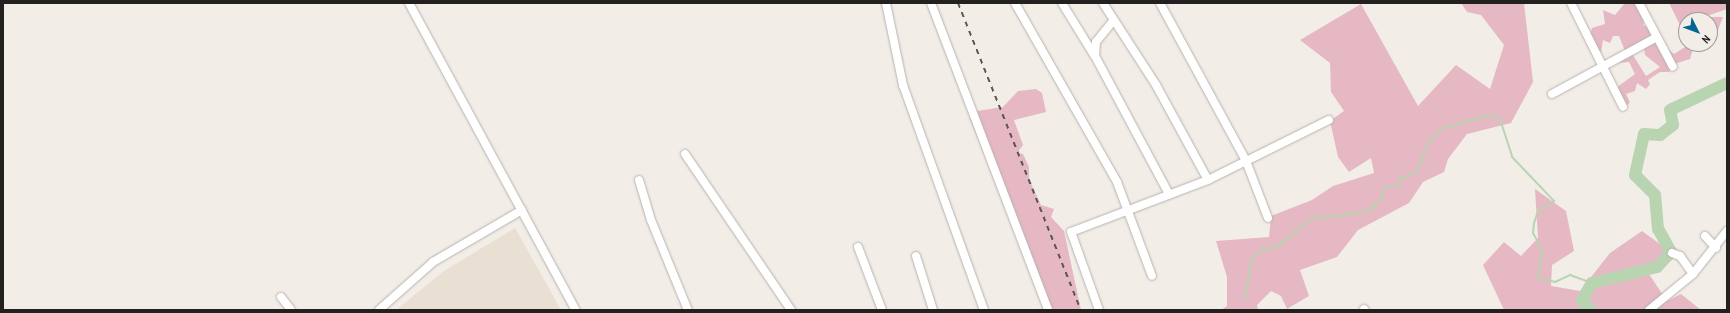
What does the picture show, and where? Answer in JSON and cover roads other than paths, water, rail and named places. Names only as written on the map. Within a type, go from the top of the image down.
[{"type":"street","points":[[409,3],[576,310]]},
{"type":"street","points":[[886,3],[903,86],[984,310]]},
{"type":"street","points":[[931,3],[1048,310]]},
{"type":"street","points":[[1015,3],[1117,182],[1128,208],[1152,276]]},
{"type":"street","points":[[1062,3],[1095,56],[1169,194]]},
{"type":"street","points":[[1103,3],[1113,21],[1156,85],[1208,180]]},
{"type":"street","points":[[1160,3],[1246,161],[1268,218]]},
{"type":"street","points":[[1570,3],[1623,107]]},
{"type":"street","points":[[1639,3],[1673,67]]},
{"type":"street","points":[[1095,56],[1096,42],[1113,21]]},
{"type":"street","points":[[1552,94],[1657,37]]},
{"type":"street","points":[[1099,310],[1071,232],[1128,208],[1208,180],[1328,120]]},
{"type":"street","points":[[685,154],[791,310]]},
{"type":"street","points":[[639,180],[651,220],[688,310]]},
{"type":"street","points":[[379,310],[433,262],[522,210]]},
{"type":"street","points":[[1649,310],[1693,274],[1716,248],[1727,231]]},
{"type":"street","points":[[1705,236],[1716,248]]},
{"type":"street","points":[[858,248],[882,310]]},
{"type":"street","points":[[1672,253],[1680,256],[1693,274]]},
{"type":"street","points":[[916,256],[933,310]]},
{"type":"street","points":[[281,297],[291,310]]},
{"type":"waterway","points":[[1591,310],[1582,300],[1592,283],[1657,267],[1671,252],[1658,229],[1655,195],[1635,175],[1644,134],[1660,135],[1673,125],[1670,110],[1727,83]]},
{"type":"waterway","points":[[1245,298],[1252,259],[1263,249],[1277,247],[1310,219],[1369,211],[1382,198],[1384,188],[1399,185],[1399,179],[1416,173],[1428,143],[1441,129],[1489,115],[1500,119],[1512,157],[1554,201],[1538,211],[1534,223],[1533,233],[1542,249],[1538,278],[1555,282],[1570,275],[1592,283]]},
{"type":"railway","points":[[958,3],[1081,310]]}]
